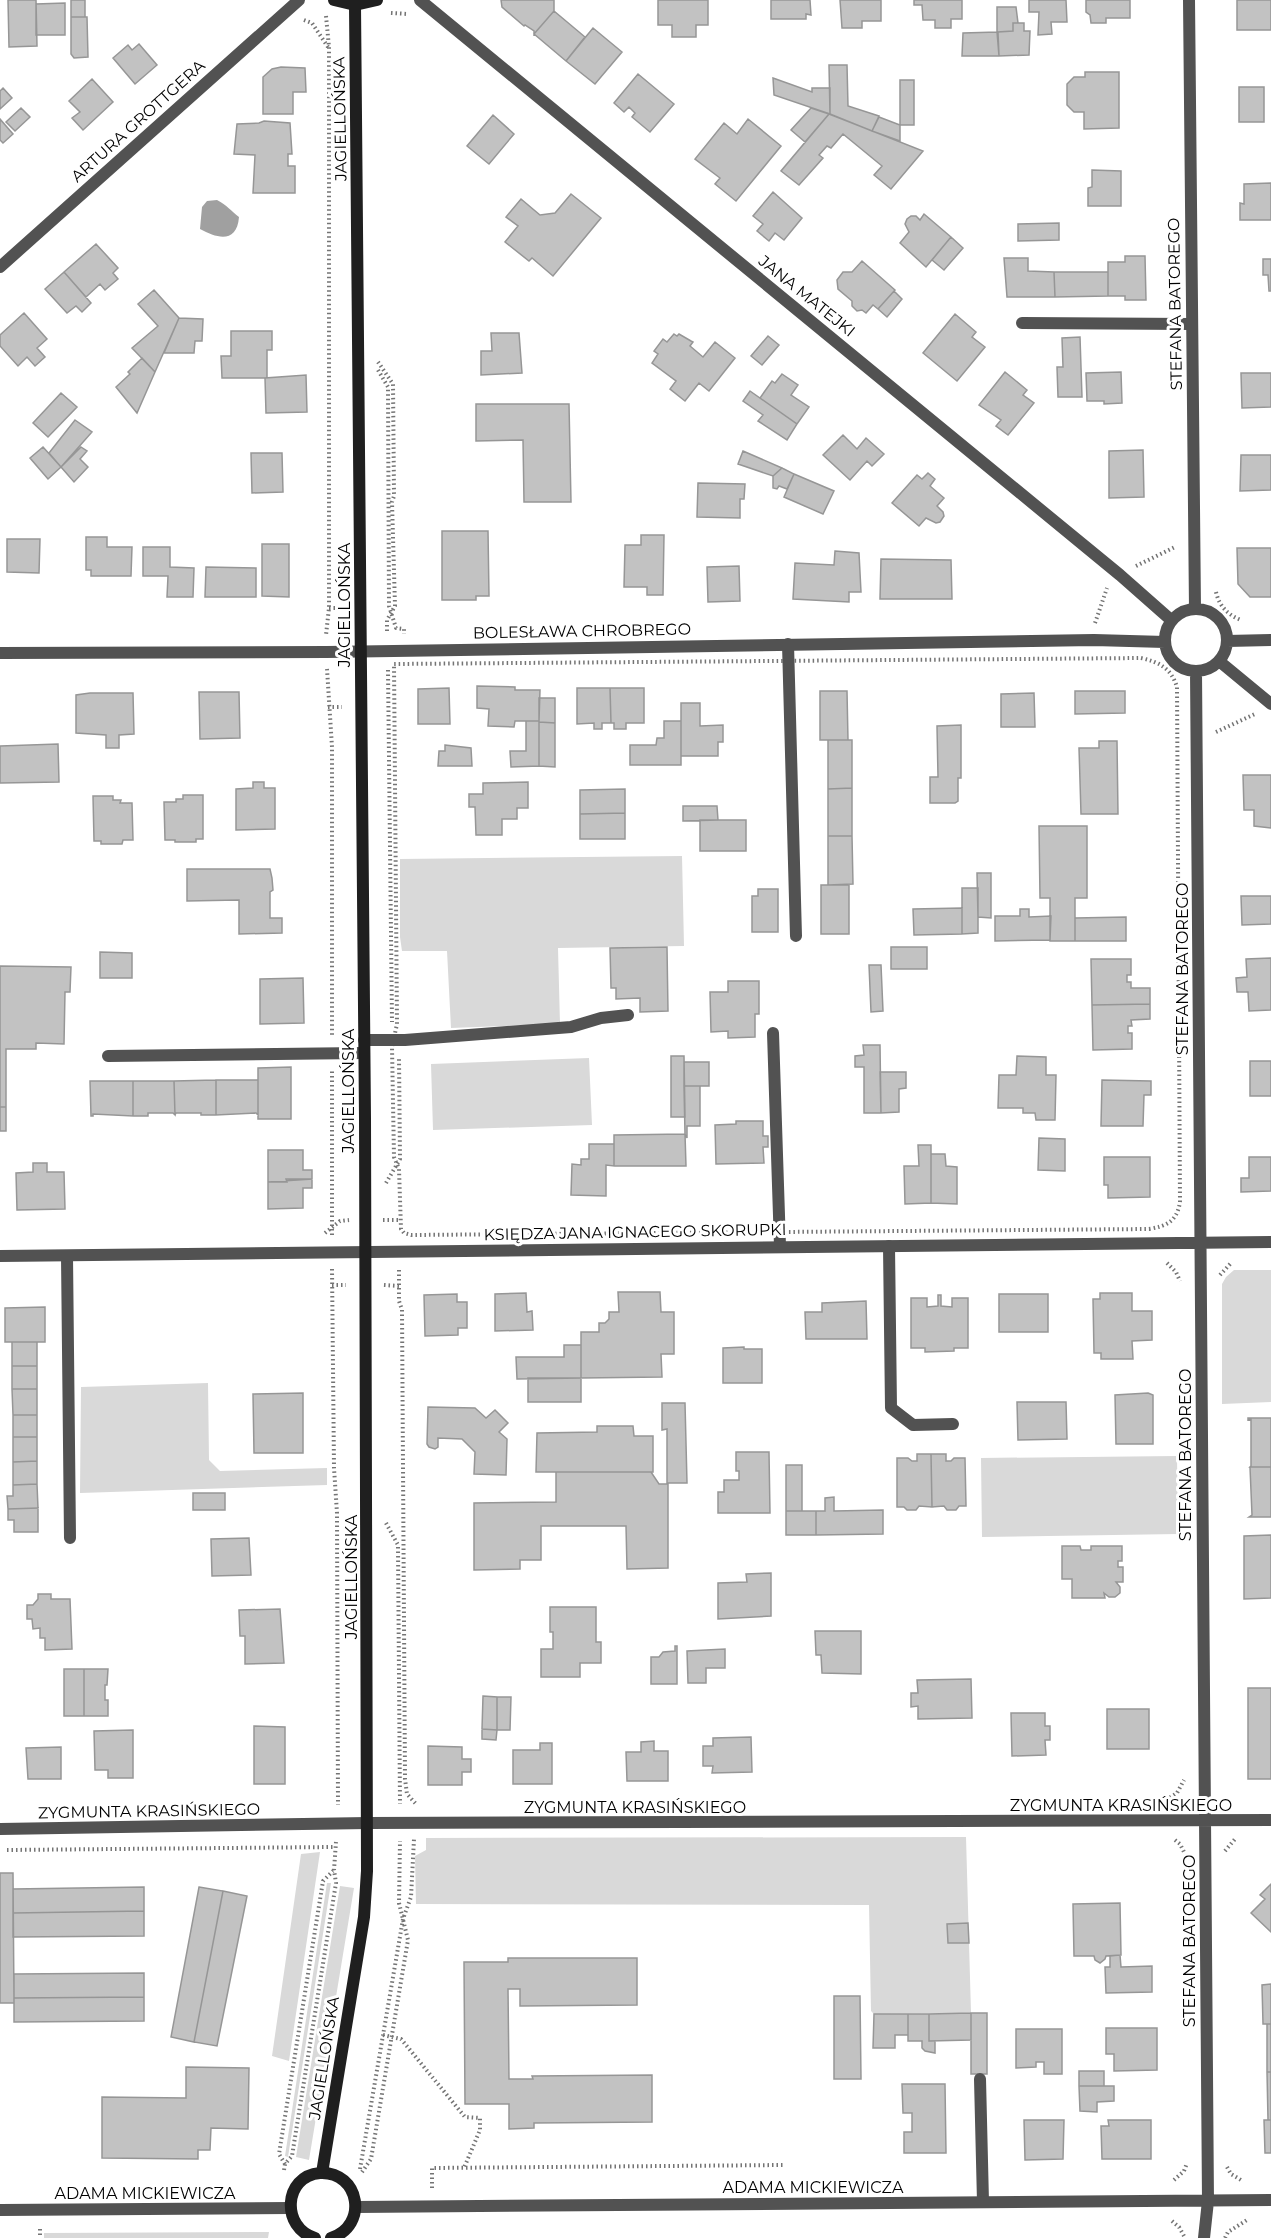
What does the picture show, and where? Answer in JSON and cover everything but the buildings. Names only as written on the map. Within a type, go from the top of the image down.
[{"type":"street","name":"ARTURA GROTTGERA","points":[[0,267],[299,0]]},
{"type":"street","points":[[334,0],[355,5],[377,0]]},
{"type":"street","name":"JANA MATEJKI","points":[[420,0],[1119,574],[1171,620]]},
{"type":"street","name":"STEFANA BATOREGO","points":[[1189,0],[1195,609]]},
{"type":"street","name":"JAGIELLOŃSKA","points":[[322,2173],[364,1917],[368,1824],[355,5]]},
{"type":"street","points":[[1022,323],[1192,324]]},
{"type":"street","points":[[1195,609],[1205,610],[1214,615],[1226,631],[1227,641],[1219,661],[1196,671],[1178,665],[1171,659],[1165,642],[1167,627],[1171,620],[1178,614],[1195,609]]},
{"type":"street","name":"BOLESŁAWA CHROBREGO","points":[[0,653],[327,652],[1094,640],[1165,642]]},
{"type":"street","points":[[1227,641],[1271,640]]},
{"type":"street","points":[[788,644],[796,936]]},
{"type":"street","points":[[1219,661],[1271,704]]},
{"type":"street","name":"STEFANA BATOREGO","points":[[1196,671],[1208,2201],[1204,2238]]},
{"type":"street","points":[[364,1040],[394,1040],[571,1027],[601,1018],[628,1015]]},
{"type":"street","points":[[773,1033],[780,1246]]},
{"type":"street","points":[[108,1056],[363,1053]]},
{"type":"street","name":"KSIĘDZA JANA IGNACEGO SKORUPKI","points":[[0,1256],[1271,1242]]},
{"type":"street","points":[[889,1245],[891,1408],[913,1425],[953,1424]]},
{"type":"street","points":[[67,1256],[70,1538]]},
{"type":"street","name":"ZYGMUNTA KRASIŃSKIEGO","points":[[0,1829],[337,1824],[1271,1820]]},
{"type":"street","points":[[980,2079],[983,2202]]},
{"type":"street","points":[[312,2238],[296,2226],[290,2208],[293,2191],[298,2184],[305,2178],[322,2173],[331,2174],[346,2183],[360,2207],[351,2224],[331,2238]]},
{"type":"street","name":"ADAMA MICKIEWICZA","points":[[360,2207],[1271,2200]]},
{"type":"street","name":"ADAMA MICKIEWICZA","points":[[0,2210],[290,2208]]},
{"type":"path","points":[[326,12],[328,47],[329,608],[327,652],[332,747],[332,1252],[334,1468],[338,1524],[339,1780],[334,1870],[336,1884],[292,2156],[285,2164],[279,2154],[323,1881],[334,1870]]},
{"type":"path","points":[[382,19],[390,13],[416,18]]},
{"type":"path","points":[[365,1205],[380,1192],[400,1159],[399,1055],[392,1024],[387,620],[395,606],[392,502],[394,496],[393,384],[376,359]]},
{"type":"path","points":[[1095,658],[1094,625],[1108,588],[1098,581]]},
{"type":"path","points":[[392,612],[396,628],[404,629],[406,664]]},
{"type":"path","points":[[1216,739],[1216,731],[1254,714],[1264,720]]},
{"type":"path","points":[[1165,1262],[1176,1272],[1181,1288]]},
{"type":"path","points":[[406,1265],[399,1267],[399,1301],[402,1310],[405,1784],[407,1794],[413,1803],[423,1808]]},
{"type":"path","points":[[360,2174],[370,2159],[408,1940],[399,1903],[398,1545],[389,1526],[367,1508]]},
{"type":"path","points":[[1157,1803],[1177,1793],[1183,1784],[1185,1772]]},
{"type":"path","points":[[1166,1800],[1168,1839],[1177,1840],[1184,1850],[1184,1857]]},
{"type":"path","points":[[360,2207],[360,2166],[403,1919],[411,1897],[414,1839]]},
{"type":"path","points":[[0,1850],[336,1847]]},
{"type":"path","points":[[383,2035],[401,2039],[465,2117],[480,2118],[480,2130],[464,2168]]},
{"type":"path","points":[[1172,2182],[1184,2171],[1187,2163],[1186,2152]]},
{"type":"path","points":[[422,2188],[433,2188],[432,2168],[783,2165]]},
{"type":"path","points":[[360,2174],[364,2181]]},
{"type":"path","points":[[1225,2238],[1238,2225],[1251,2219]]},
{"type":"path","points":[[40,2229],[40,2238]]},
{"type":"shaded area","points":[[217,200],[239,217],[235,231],[231,235],[213,235],[200,229],[202,207],[207,201]]},
{"type":"shaded area","points":[[682,856],[684,946],[558,948],[560,1024],[451,1028],[447,951],[402,951],[400,859]]},
{"type":"shaded area","points":[[589,1058],[592,1125],[433,1130],[431,1064]]},
{"type":"shaded area","points":[[1234,1270],[1271,1270],[1271,1402],[1222,1404],[1222,1284]]},
{"type":"shaded area","points":[[208,1383],[209,1460],[220,1471],[327,1468],[327,1485],[80,1493],[81,1387]]},
{"type":"shaded area","points":[[1177,1456],[1178,1534],[982,1537],[981,1458]]},
{"type":"shaded area","points":[[966,1837],[971,2013],[874,2014],[871,2011],[869,1905],[416,1904],[415,1856],[426,1850],[426,1838]]},
{"type":"shaded area","points":[[320,1852],[289,2061],[272,2056],[301,1854]]},
{"type":"shaded area","points":[[327,1883],[331,1883],[288,2157],[285,2156]]},
{"type":"shaded area","points":[[340,1886],[354,1888],[309,2160],[296,2157]]},
{"type":"shaded area","points":[[269,2232],[268,2238],[44,2238],[44,2233]]}]
